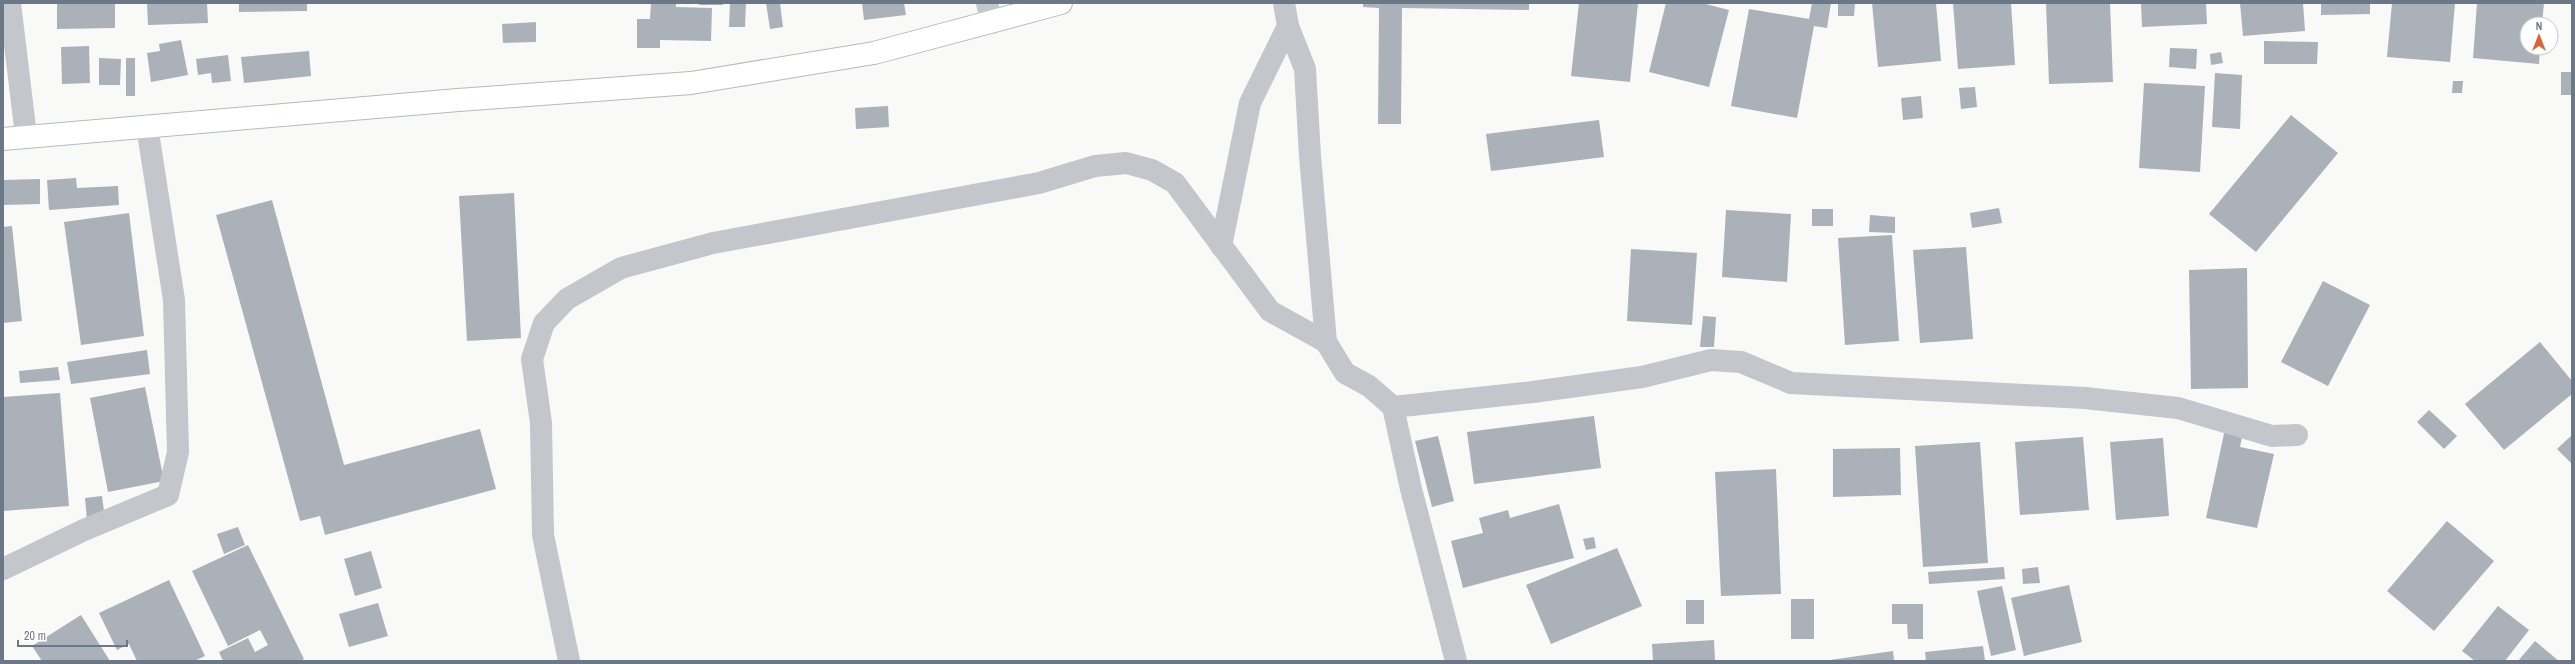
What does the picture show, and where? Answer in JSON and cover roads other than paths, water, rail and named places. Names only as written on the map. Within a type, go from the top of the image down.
[{"type":"street","points":[[10,3],[26,136]]},
{"type":"street","points":[[3,140],[26,136],[691,83],[874,53],[990,13],[1061,3]]},
{"type":"street","points":[[1284,3],[1288,26],[1305,69],[1310,156],[1326,342],[1345,373],[1369,386],[1393,407],[1411,489],[1456,661]]},
{"type":"street","points":[[1220,246],[1250,103],[1288,26]]},
{"type":"street","points":[[3,569],[84,530],[168,495],[178,452],[174,300],[147,126]]},
{"type":"street","points":[[569,661],[543,535],[540,423],[532,358],[544,323],[567,299],[621,268],[713,243],[1039,183],[1095,166],[1126,163],[1152,170],[1175,183],[1220,246],[1270,310],[1326,342]]},
{"type":"street","points":[[1393,407],[1533,392],[1634,378],[1711,360],[1741,362],[1791,382],[2002,392],[2178,408],[2272,436],[2297,435]]}]
